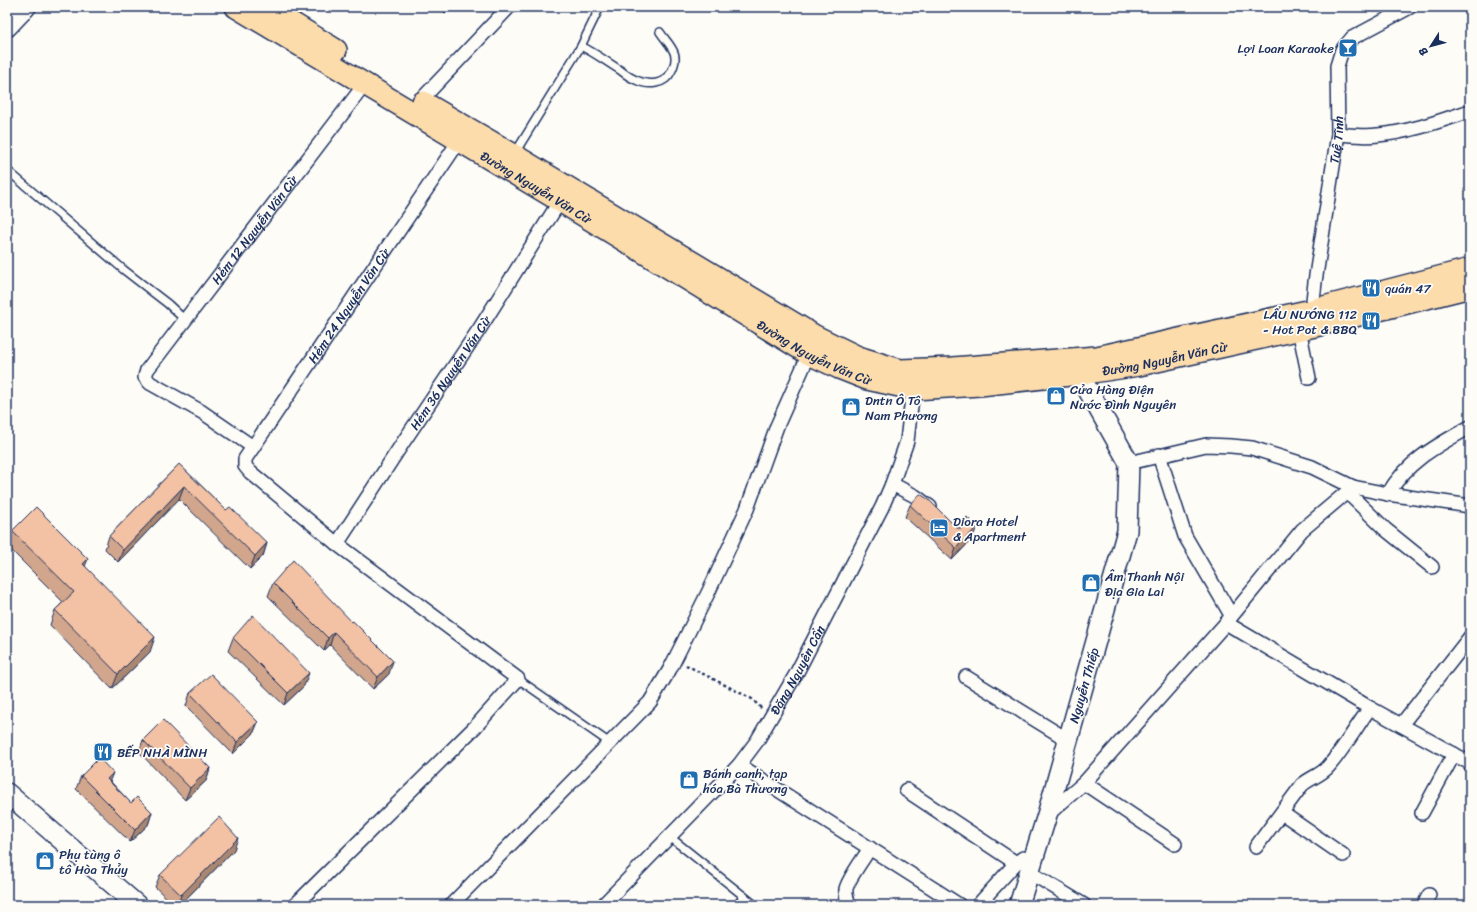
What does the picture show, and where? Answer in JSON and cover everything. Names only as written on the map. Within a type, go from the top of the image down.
[{"type":"main road","name":"Đường Nguyễn Văn Cừ","points":[[236,7],[365,84],[514,155],[728,294],[809,354],[867,379],[913,389],[980,385],[1079,374],[1139,365],[1309,322],[1470,287]]},
{"type":"main road","name":"Đường Nguyễn Văn Cừ","points":[[266,7],[368,70],[459,141],[560,201],[728,294],[858,356],[900,370],[953,368],[1097,357],[1309,322],[1470,269]]},
{"type":"street","points":[[7,27],[26,7]]},
{"type":"street","points":[[416,107],[509,7]]},
{"type":"street","name":"Tuệ Tĩnh","points":[[1309,378],[1309,322],[1338,134],[1337,66],[1342,50],[1352,38],[1410,7]]},
{"type":"street","name":"Hẻm 12 Nguyễn Văn Cừ","points":[[253,447],[202,412],[150,383],[145,377],[147,370],[365,84]]},
{"type":"street","points":[[1338,134],[1376,136],[1398,133],[1414,130],[1470,111]]},
{"type":"street","name":"Hẻm 24 Nguyễn Văn Cừ","points":[[337,544],[250,472],[246,466],[245,459],[459,141]]},
{"type":"street","name":"Hẻm 36 Nguyễn Văn Cừ","points":[[337,544],[480,328],[560,201]]},
{"type":"street","points":[[451,905],[650,702],[675,659],[747,509],[777,426],[809,354]]},
{"type":"street","points":[[1079,374],[1129,463],[1206,445],[1252,448],[1312,467],[1350,489],[1385,529],[1432,567]]},
{"type":"street","name":"Đặng Nguyên Cẩn","points":[[603,905],[739,765],[757,741],[796,674],[882,507],[892,484],[907,441],[913,389]]},
{"type":"street","points":[[1388,494],[1395,481],[1404,471],[1421,457],[1470,427]]},
{"type":"street","points":[[1160,455],[1185,536],[1228,619],[1370,708],[1470,763]]},
{"type":"street","name":"Nguyễn Thiếp","points":[[1019,905],[1022,868],[1035,852],[1126,537],[1129,513],[1129,463]]},
{"type":"street","points":[[892,484],[915,496],[941,517]]},
{"type":"street","points":[[1046,815],[1084,783],[1228,619],[1302,530],[1350,489],[1470,506]]},
{"type":"street","points":[[295,905],[476,726],[518,679],[337,544]]},
{"type":"street","points":[[1401,726],[1470,637]]},
{"type":"street","points":[[966,677],[1068,740]]},
{"type":"street","points":[[1256,847],[1302,785],[1331,763],[1370,708]]},
{"type":"street","points":[[1422,813],[1454,754]]},
{"type":"street","points":[[739,765],[959,905]]},
{"type":"street","points":[[1084,783],[1176,844]]},
{"type":"street","points":[[906,790],[1022,868],[1084,905]]},
{"type":"street","points":[[7,793],[137,905]]},
{"type":"street","points":[[1282,813],[1343,855]]},
{"type":"street","points":[[848,905],[846,894],[847,885],[870,848]]},
{"type":"street","points":[[978,905],[1022,868]]},
{"type":"lane","points":[[514,155],[581,46],[600,7]]},
{"type":"lane","points":[[581,46],[637,81],[650,84],[661,82],[670,75],[676,60],[676,54],[660,32]]},
{"type":"lane","points":[[7,170],[124,270],[168,304],[185,320]]},
{"type":"lane","points":[[518,679],[610,743]]},
{"type":"lane","points":[[670,837],[755,905]]},
{"type":"lane","points":[[737,905],[744,896]]},
{"type":"path","points":[[675,659],[752,699],[770,719]]},
{"type":"building","points":[[179,464],[226,510],[230,507],[267,543],[255,556],[184,486],[123,550],[109,536]]},
{"type":"building","points":[[920,494],[928,499],[957,528],[965,526],[967,523],[967,517],[977,527],[956,548],[910,505]]},
{"type":"building","points":[[36,507],[88,559],[83,564],[155,637],[118,674],[55,610],[74,592],[12,531]]},
{"type":"building","points":[[293,560],[352,622],[353,621],[393,661],[378,677],[334,632],[328,638],[273,583]]},
{"type":"building","points":[[253,615],[309,673],[288,693],[233,638]]},
{"type":"building","points":[[211,674],[258,722],[237,742],[190,693]]},
{"type":"building","points":[[163,720],[210,768],[190,788],[143,740]]},
{"type":"building","points":[[99,758],[113,773],[107,779],[131,803],[137,797],[152,812],[135,830],[81,776]]},
{"type":"building","points":[[219,817],[238,838],[181,895],[160,875]]},
{"type":"place","name":"Lợi Loan Karaoke","points":[[1348,48]]},
{"type":"place","name":"quán 47","points":[[1371,288]]},
{"type":"place","name":"LẨU NƯỚNG 112 - Hot Pot & BBQ","points":[[1371,321]]},
{"type":"place","name":"Cửa Hàng Điện Nước Đình Nguyên","points":[[1056,396]]},
{"type":"place","name":"Dntn Ô Tô Nam Phương","points":[[851,407]]},
{"type":"place","name":"Diora Hotel & Apartment","points":[[939,528]]},
{"type":"place","name":"Âm Thanh Nội Địa Gia Lai","points":[[1091,583]]},
{"type":"place","name":"BẾP NHÀ MÌNH","points":[[103,752]]},
{"type":"place","name":"Bánh canh, tạp hóa Bà Thương","points":[[689,780]]},
{"type":"place","name":"Phụ tùng ô tô Hòa Thủy","points":[[45,861]]}]
